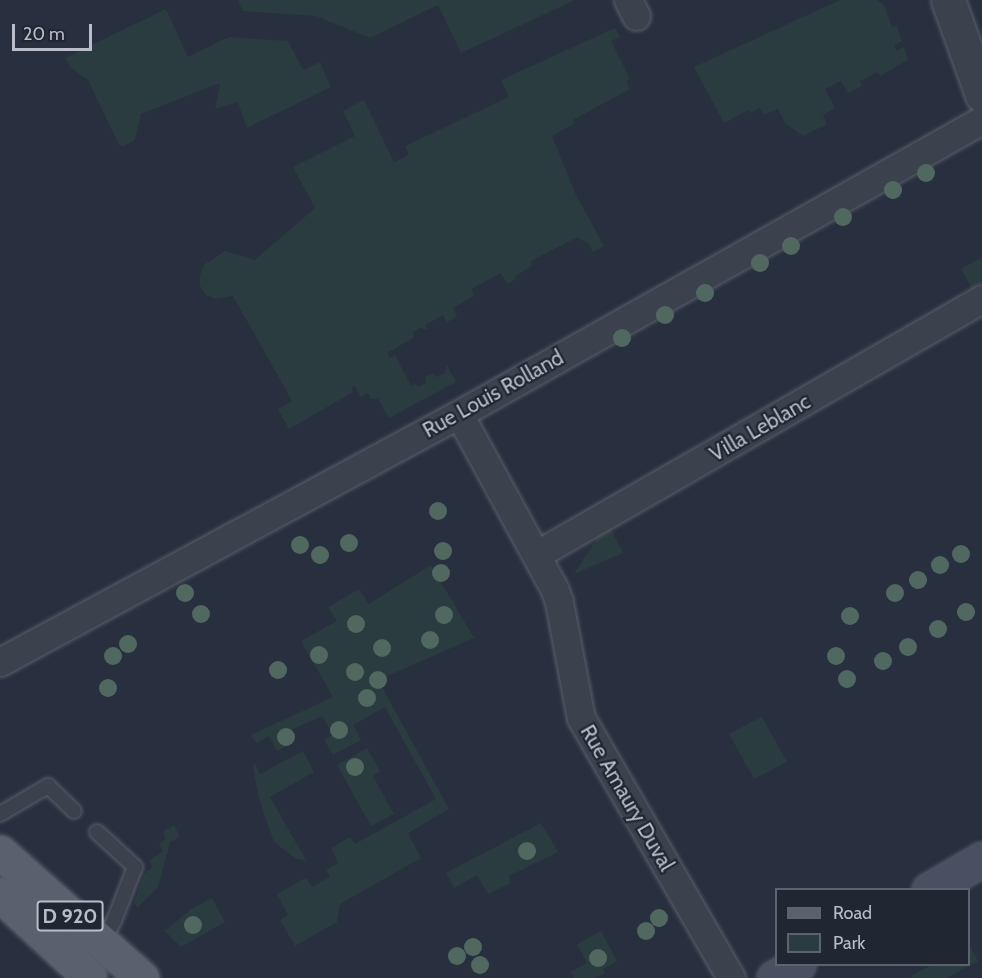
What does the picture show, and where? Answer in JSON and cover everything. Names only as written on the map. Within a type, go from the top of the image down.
[{"type":"main road","name":"D 920","points":[[0,852],[142,978]]},
{"type":"main road","points":[[932,888],[982,859]]},
{"type":"main road","name":"D 920","points":[[0,895],[90,978]]},
{"type":"main road","points":[[774,978],[795,966]]},
{"type":"street","points":[[948,0],[982,95]]},
{"type":"street","name":"Rue Louis Rolland","points":[[0,662],[459,414],[982,120]]},
{"type":"street","name":"Villa Leblanc","points":[[536,555],[982,300]]},
{"type":"street","name":"Rue Amaury Duval","points":[[459,414],[559,602],[581,718],[731,978]]},
{"type":"lane","points":[[0,814],[48,786],[74,811]]},
{"type":"lane","points":[[98,832],[135,867],[114,921],[101,944]]},
{"type":"green space","points":[[238,0],[575,0],[461,53],[438,5],[370,38],[316,16],[243,11]]},
{"type":"green space","points":[[840,0],[877,0],[884,5],[892,27],[897,26],[902,41],[894,45],[897,51],[904,47],[908,60],[880,76],[877,72],[860,81],[862,86],[848,93],[841,81],[825,89],[835,108],[823,115],[827,124],[803,136],[785,123],[778,109],[764,115],[760,108],[750,113],[748,110],[724,123],[694,67]]},
{"type":"green space","points":[[166,9],[188,57],[229,37],[288,41],[303,70],[320,62],[331,87],[247,128],[238,102],[215,109],[220,85],[217,84],[141,114],[135,140],[123,146],[119,145],[88,80],[71,68],[65,58]]},
{"type":"green space","points":[[615,28],[620,37],[611,41],[630,79],[626,81],[630,89],[573,120],[574,124],[552,136],[576,195],[604,246],[593,252],[589,244],[577,237],[531,261],[532,266],[515,276],[516,279],[507,284],[501,273],[471,289],[474,296],[453,308],[457,317],[447,322],[443,315],[425,325],[428,330],[420,328],[413,332],[413,338],[387,353],[390,358],[395,355],[411,386],[414,383],[418,387],[426,383],[426,377],[432,374],[437,377],[445,373],[447,365],[456,382],[389,418],[378,399],[371,399],[368,393],[361,397],[355,386],[351,388],[353,392],[289,429],[278,409],[292,401],[233,296],[215,299],[206,295],[200,286],[200,275],[205,264],[225,251],[255,260],[315,208],[293,167],[355,136],[343,111],[364,100],[394,162],[409,155],[405,146],[509,97],[501,80]]},
{"type":"green space","points":[[982,257],[982,283],[972,289],[961,269]]},
{"type":"green space","points":[[610,527],[623,553],[574,574],[602,531]]},
{"type":"green space","points":[[431,565],[474,638],[378,680],[449,809],[408,833],[421,858],[340,904],[337,922],[295,946],[280,920],[288,915],[277,894],[306,878],[312,887],[330,877],[326,870],[338,863],[331,848],[350,837],[355,844],[436,799],[385,707],[353,725],[361,740],[333,755],[324,740],[333,735],[322,716],[285,733],[291,744],[277,751],[269,736],[256,743],[251,735],[333,697],[301,641],[337,621],[328,607],[359,589],[369,604]]},
{"type":"green space","points":[[762,717],[787,762],[754,779],[729,734]]},
{"type":"green space","points":[[367,748],[380,771],[373,776],[394,814],[371,826],[337,765]]},
{"type":"green space","points":[[303,751],[314,772],[270,797],[306,860],[296,859],[274,842],[259,799],[253,767],[254,762],[260,774]]},
{"type":"green space","points":[[541,823],[558,852],[509,876],[511,883],[488,894],[477,875],[454,888],[446,873]]},
{"type":"green space","points":[[174,825],[180,837],[170,842],[158,887],[138,908],[134,903],[144,875],[152,867],[149,861],[163,851],[159,844],[166,839],[163,832]]},
{"type":"green space","points":[[212,898],[225,922],[181,947],[165,931],[191,909]]},
{"type":"green space","points":[[601,931],[617,961],[603,969],[605,973],[596,978],[574,978],[570,972],[587,963],[577,944]]},
{"type":"green space","points":[[970,946],[978,961],[970,965]]},
{"type":"green space","points":[[930,966],[969,966],[947,978],[913,978],[911,976]]}]
